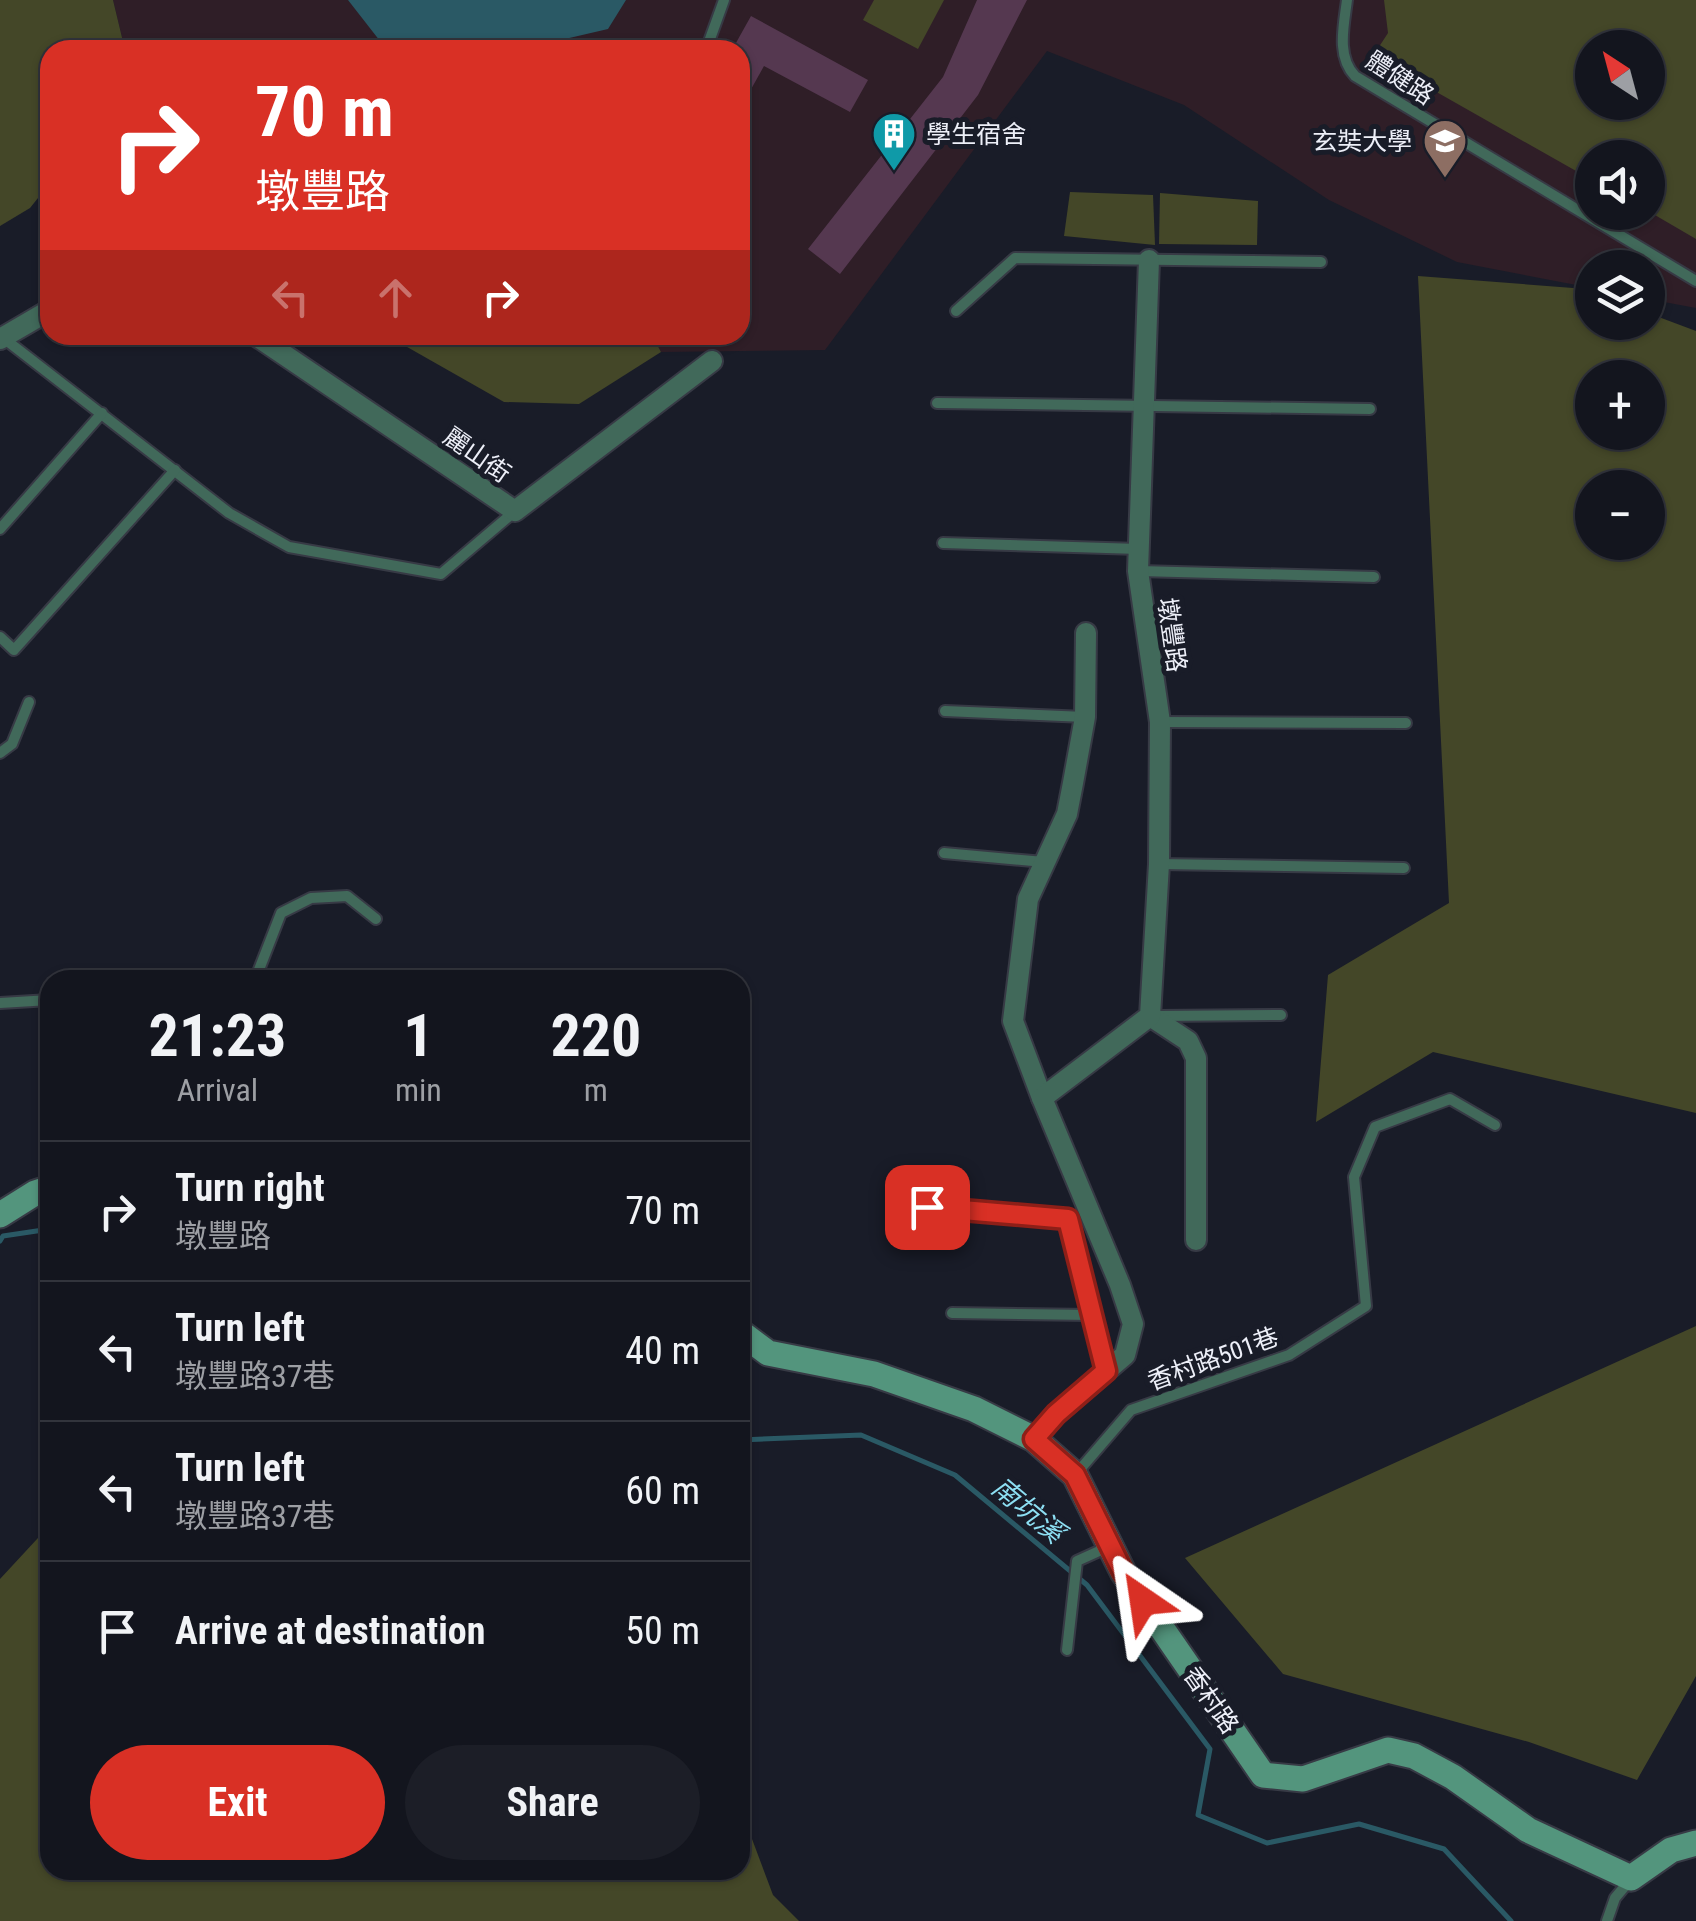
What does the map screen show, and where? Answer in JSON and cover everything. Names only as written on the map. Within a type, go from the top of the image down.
[{"type":"street","name":"墩豐路","points":[[1149,260],[1138,571],[1160,722],[1159,864],[1150,1016]]},
{"type":"street","points":[[1,338],[40,316]]},
{"type":"street","name":"麗山街","points":[[270,345],[515,511],[712,361]]},
{"type":"street","points":[[1034,1439],[1056,1414],[1125,1355],[1132,1324],[1120,1284],[1012,1021],[1028,899],[1067,814],[1085,717],[1086,633]]},
{"type":"street","points":[[1042,1098],[1150,1016],[1188,1040],[1196,1058],[1196,1240]]},
{"type":"street","points":[[0,1215],[40,1191]]},
{"type":"street","name":"香村路","points":[[750,1339],[768,1352],[874,1374],[974,1408],[1034,1439],[1075,1475],[1123,1572],[1263,1775],[1303,1779],[1388,1750],[1414,1756],[1528,1830],[1631,1878]]},
{"type":"street","points":[[1631,1878],[1671,1850],[1696,1843]]},
{"type":"lane","points":[[710,40],[724,0]]},
{"type":"lane","name":"體健路","points":[[1347,0],[1343,51],[1346,67],[1355,76],[1696,281]]},
{"type":"lane","points":[[956,312],[1015,258],[1321,262]]},
{"type":"lane","points":[[1,338],[229,513],[289,547],[440,574],[515,511]]},
{"type":"lane","points":[[937,404],[1370,409]]},
{"type":"lane","points":[[0,530],[102,413]]},
{"type":"lane","points":[[0,637],[14,650],[175,470]]},
{"type":"lane","points":[[943,543],[1138,549]]},
{"type":"lane","points":[[1138,571],[1374,577]]},
{"type":"lane","points":[[0,753],[12,744],[30,702]]},
{"type":"lane","points":[[945,711],[1085,717]]},
{"type":"lane","points":[[1160,722],[1406,724]]},
{"type":"lane","points":[[944,852],[1045,862]]},
{"type":"lane","points":[[1159,864],[1404,868]]},
{"type":"lane","points":[[258,970],[280,914],[311,898],[347,896],[376,919]]},
{"type":"lane","points":[[0,1003],[40,1001]]},
{"type":"lane","points":[[1150,1016],[1281,1016]]},
{"type":"lane","name":"香村路501巷","points":[[1075,1475],[1130,1410],[1289,1355],[1366,1306],[1354,1177],[1375,1127],[1450,1099],[1495,1125]]},
{"type":"lane","points":[[927,1207],[1068,1219],[1106,1371]]},
{"type":"lane","points":[[952,1313],[1092,1315]]},
{"type":"lane","points":[[1067,1650],[1077,1561],[1111,1546]]},
{"type":"lane","points":[[1607,1921],[1615,1898],[1631,1878]]},
{"type":"shaded area","name":"玄奘大學","points":[[113,0],[1696,0],[1696,308],[1665,302],[1665,250],[1575,250],[1575,285],[1457,262],[1329,200],[1184,105],[1047,51],[825,350],[661,352],[657,345],[750,345],[750,40],[123,40]]},
{"type":"green space","points":[[0,0],[113,0],[123,40],[40,40],[40,196],[30,208],[0,226]]},
{"type":"green space","points":[[874,0],[944,0],[918,49],[863,20]]},
{"type":"green space","points":[[1384,0],[1696,0],[1696,239],[1665,221],[1665,140],[1575,140],[1575,170],[1373,56],[1388,33]]},
{"type":"green space","points":[[1070,192],[1153,195],[1155,245],[1064,236]]},
{"type":"green space","points":[[1160,193],[1258,201],[1257,245],[1159,244]]},
{"type":"green space","points":[[1418,276],[1575,288],[1575,340],[1665,340],[1665,319],[1696,331],[1696,1113],[1433,1052],[1316,1122],[1328,975],[1449,903]]},
{"type":"green space","points":[[404,345],[657,345],[661,352],[579,404],[504,402]]},
{"type":"green space","points":[[1696,1326],[1696,1676],[1637,1780],[1529,1742],[1283,1674],[1185,1558]]},
{"type":"green space","points":[[40,1536],[40,1880],[750,1880],[750,1834],[773,1895],[799,1921],[0,1921],[0,1579]]},
{"type":"water","points":[[348,0],[626,0],[608,29],[564,40],[379,40]]},
{"type":"building","name":"學生宿舍","points":[[977,0],[1027,0],[978,95],[840,274],[808,249],[943,77]]},
{"type":"building","points":[[751,16],[868,80],[850,112],[764,66],[750,91],[750,40],[738,40]]},
{"type":"waterway","name":"南坑溪","points":[[0,1241],[3,1236],[40,1230]]},
{"type":"waterway","name":"南坑溪","points":[[750,1440],[861,1435],[955,1475],[1087,1585],[1210,1749],[1198,1815],[1267,1843],[1359,1824],[1444,1849],[1511,1921]]},
{"type":"place","name":"學生宿舍","points":[[894,172]]},
{"type":"place","name":"玄奘大學","points":[[1445,179]]},
{"type":"route","points":[[927,1207],[1068,1219],[1106,1371],[1056,1414],[1034,1439],[1075,1475],[1123,1572],[1143,1601]]}]
